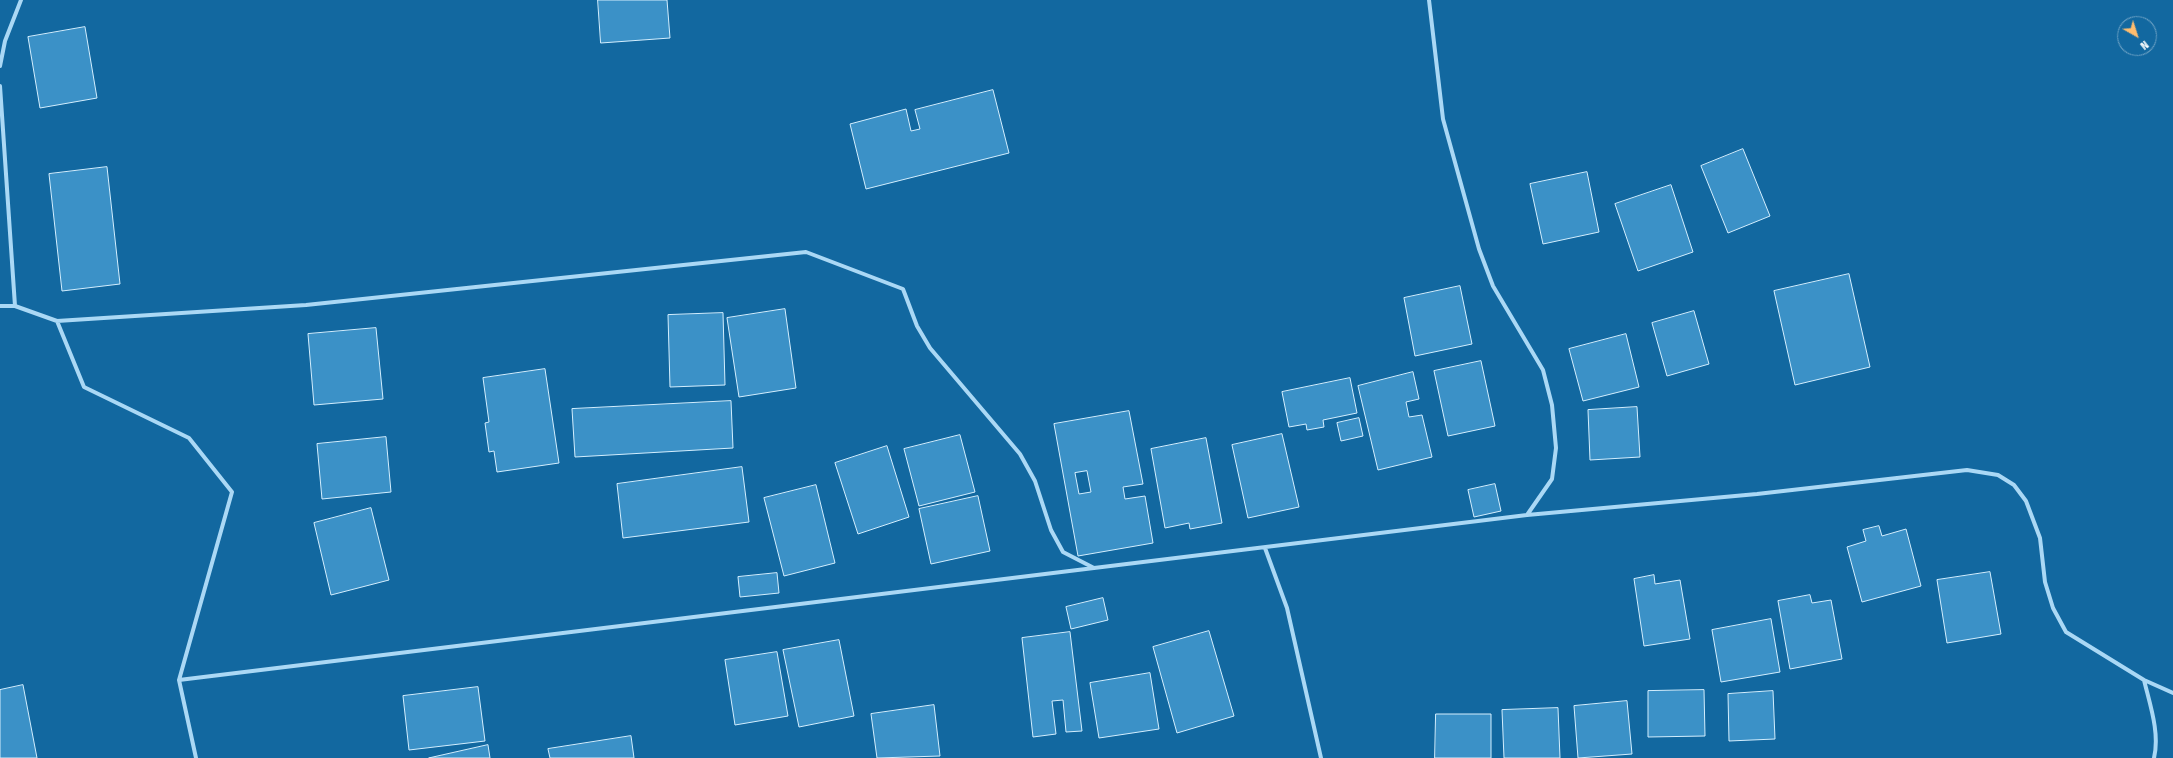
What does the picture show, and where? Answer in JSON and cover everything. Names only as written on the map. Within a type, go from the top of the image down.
[{"type":"street","points":[[0,66],[5,41],[21,0]]},
{"type":"street","points":[[1429,0],[1443,119],[1479,249],[1493,286],[1543,370],[1552,405],[1556,448],[1552,479],[1527,515]]},
{"type":"street","points":[[0,86],[15,306]]},
{"type":"street","points":[[0,306],[15,306],[57,321],[306,305],[806,252],[903,289],[917,326],[930,348],[1020,454],[1035,481],[1051,530],[1063,552],[1094,568]]},
{"type":"street","points":[[57,321],[84,387],[189,438],[232,492],[179,680],[196,758]]},
{"type":"street","points":[[179,680],[1527,515],[1757,494],[1967,470],[1998,475],[2014,485],[2026,501],[2040,538],[2045,582],[2053,608],[2066,632],[2144,680],[2173,693]]},
{"type":"street","points":[[1265,548],[1287,608],[1321,758]]},
{"type":"street","points":[[2144,680],[2157,747],[2154,758]]},
{"type":"building","points":[[598,0],[667,0],[670,38],[601,43]]},
{"type":"building","points":[[85,27],[97,98],[40,108],[28,37]]},
{"type":"building","points":[[993,90],[1009,153],[866,189],[850,124],[906,109],[911,131],[920,129],[915,110]]},
{"type":"building","points":[[1743,149],[1770,216],[1728,233],[1701,166]]},
{"type":"building","points":[[107,167],[120,284],[62,291],[49,174]]},
{"type":"building","points":[[1587,172],[1599,232],[1543,244],[1530,184]]},
{"type":"building","points":[[1671,185],[1693,252],[1638,271],[1615,204]]},
{"type":"building","points":[[1849,274],[1870,367],[1795,385],[1774,291]]},
{"type":"building","points":[[1460,286],[1472,344],[1415,356],[1404,298]]},
{"type":"building","points":[[785,309],[796,388],[739,397],[727,318]]},
{"type":"building","points":[[1694,311],[1709,364],[1667,376],[1652,323]]},
{"type":"building","points":[[723,313],[725,385],[670,387],[668,315]]},
{"type":"building","points":[[376,328],[383,399],[314,405],[308,334]]},
{"type":"building","points":[[1626,334],[1639,387],[1583,401],[1569,349]]},
{"type":"building","points":[[1481,361],[1495,426],[1448,436],[1434,371]]},
{"type":"building","points":[[545,369],[559,463],[497,472],[494,451],[489,452],[485,423],[489,422],[483,378]]},
{"type":"building","points":[[1413,372],[1419,399],[1406,402],[1409,417],[1422,415],[1432,457],[1378,470],[1358,386]]},
{"type":"building","points":[[1350,378],[1357,413],[1323,420],[1324,427],[1307,430],[1306,424],[1289,427],[1282,392]]},
{"type":"building","points":[[731,401],[733,448],[575,457],[572,409]]},
{"type":"building","points":[[1637,407],[1640,457],[1590,460],[1588,410]]},
{"type":"building","points":[[1129,411],[1143,484],[1123,487],[1125,499],[1145,496],[1153,543],[1078,556],[1054,424]],"holes":[[[1087,471],[1091,492],[1079,494],[1075,473]]]},
{"type":"building","points":[[1359,418],[1363,436],[1341,441],[1337,423]]},
{"type":"building","points":[[1282,434],[1299,507],[1248,518],[1232,445]]},
{"type":"building","points":[[960,435],[975,492],[919,506],[904,449]]},
{"type":"building","points":[[386,437],[391,492],[322,499],[317,444]]},
{"type":"building","points":[[1206,438],[1222,523],[1190,529],[1189,523],[1165,528],[1151,449]]},
{"type":"building","points":[[887,446],[909,517],[858,534],[835,463]]},
{"type":"building","points":[[742,467],[749,522],[623,538],[617,484]]},
{"type":"building","points":[[1495,484],[1501,511],[1474,517],[1468,490]]},
{"type":"building","points":[[816,485],[835,563],[784,576],[764,498]]},
{"type":"building","points":[[978,496],[990,551],[931,564],[919,509]]},
{"type":"building","points":[[371,508],[389,580],[331,595],[314,523]]},
{"type":"building","points":[[1879,526],[1882,536],[1906,529],[1921,586],[1862,602],[1847,547],[1866,541],[1863,530]]},
{"type":"building","points":[[1990,572],[2001,634],[1947,643],[1937,580]]},
{"type":"building","points":[[777,573],[779,593],[740,597],[738,577]]},
{"type":"building","points":[[1654,575],[1655,584],[1680,580],[1690,639],[1644,646],[1634,579]]},
{"type":"building","points":[[1810,595],[1812,603],[1831,600],[1842,659],[1790,669],[1778,601]]},
{"type":"building","points":[[1103,598],[1108,620],[1071,629],[1066,607]]},
{"type":"building","points":[[1771,619],[1780,672],[1721,682],[1712,630]]},
{"type":"building","points":[[1209,631],[1234,716],[1177,733],[1153,647]]},
{"type":"building","points":[[1070,632],[1082,731],[1066,732],[1063,700],[1052,701],[1056,734],[1033,737],[1022,638]]},
{"type":"building","points":[[839,640],[854,716],[799,727],[783,650]]},
{"type":"building","points":[[777,652],[788,716],[735,725],[725,660]]},
{"type":"building","points":[[1150,673],[1159,729],[1099,738],[1090,683]]},
{"type":"building","points":[[23,685],[37,758],[0,758],[0,690]]},
{"type":"building","points":[[478,687],[485,741],[409,750],[403,696]]},
{"type":"building","points":[[1704,690],[1705,736],[1648,737],[1648,691]]},
{"type":"building","points":[[1773,691],[1775,739],[1729,741],[1728,694]]},
{"type":"building","points":[[1627,701],[1632,754],[1578,758],[1574,706]]},
{"type":"building","points":[[934,705],[940,756],[877,758],[871,714]]},
{"type":"building","points":[[1558,708],[1560,758],[1504,758],[1502,710]]},
{"type":"building","points":[[1436,714],[1491,714],[1491,758],[1435,758]]},
{"type":"building","points":[[631,736],[634,758],[550,758],[548,749]]},
{"type":"building","points":[[488,745],[490,758],[429,758]]}]
